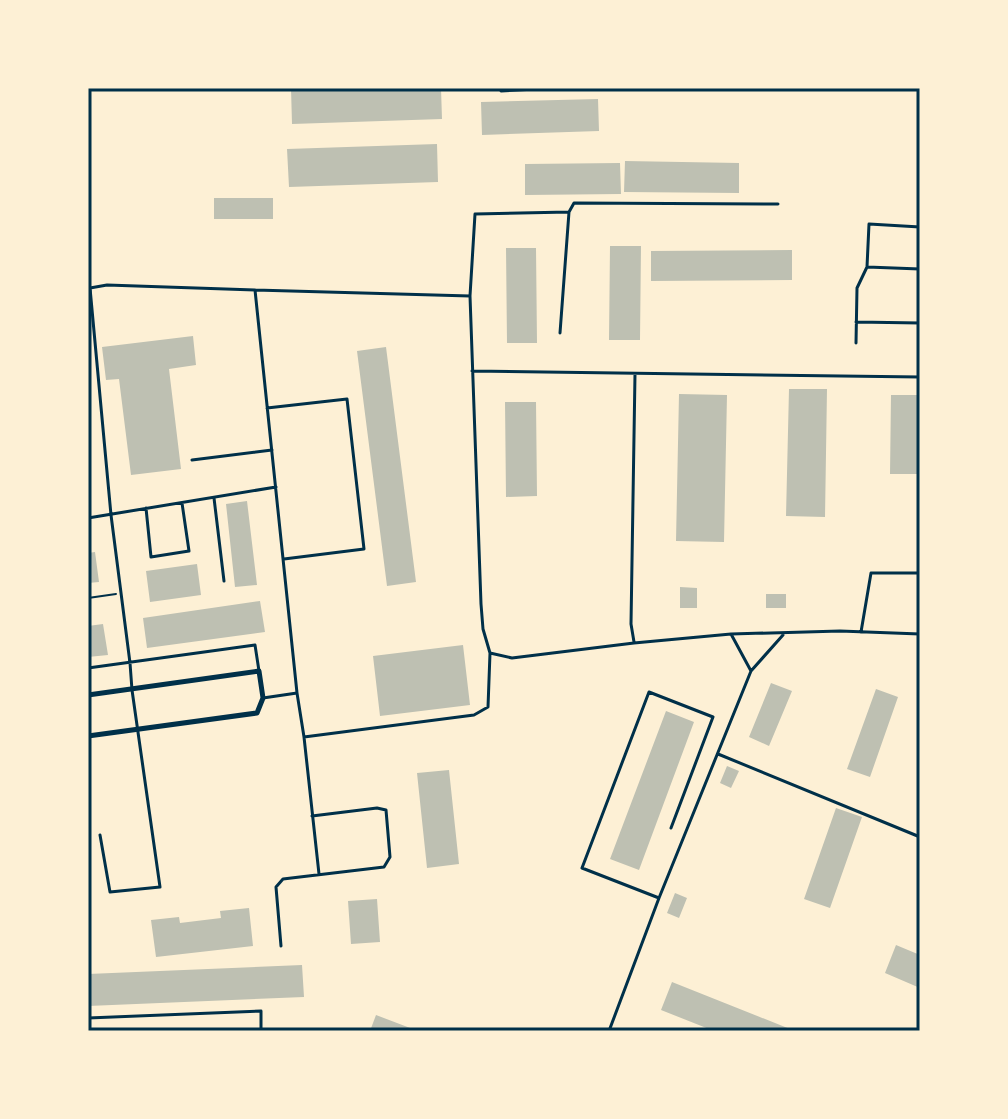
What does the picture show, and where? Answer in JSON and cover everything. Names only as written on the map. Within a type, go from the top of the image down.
[{"type":"street","points":[[88,695],[259,671],[263,698],[257,713],[88,736]]},
{"type":"lane","points":[[501,91],[554,88]]},
{"type":"lane","points":[[560,333],[569,212],[574,203],[778,204]]},
{"type":"lane","points":[[304,737],[474,715],[488,707],[490,653],[483,629],[481,604],[470,296],[475,214],[569,212]]},
{"type":"lane","points":[[856,343],[857,288],[867,267],[869,224],[920,227]]},
{"type":"lane","points":[[867,267],[920,269]]},
{"type":"lane","points":[[100,835],[110,892],[160,887],[111,515],[89,288],[107,285],[470,296]]},
{"type":"lane","points":[[255,290],[319,874]]},
{"type":"lane","points":[[856,322],[920,323]]},
{"type":"lane","points":[[472,371],[920,377]]},
{"type":"lane","points":[[634,643],[631,624],[635,374]]},
{"type":"lane","points":[[267,408],[347,399],[364,549],[284,559]]},
{"type":"lane","points":[[192,460],[272,450]]},
{"type":"lane","points":[[88,518],[276,487]]},
{"type":"lane","points":[[214,498],[224,581]]},
{"type":"lane","points":[[146,508],[151,557],[189,551],[182,503]]},
{"type":"lane","points":[[861,632],[871,573],[920,573]]},
{"type":"lane","points":[[490,653],[512,658],[731,634],[920,634]]},
{"type":"lane","points":[[731,634],[751,671]]},
{"type":"lane","points":[[609,1031],[751,671],[783,634]]},
{"type":"lane","points":[[88,668],[255,645],[259,671]]},
{"type":"lane","points":[[659,898],[582,868],[649,692],[713,717],[671,828]]},
{"type":"lane","points":[[263,698],[297,693]]},
{"type":"lane","points":[[718,754],[920,837]]},
{"type":"lane","points":[[281,946],[276,887],[283,879],[384,867],[390,857],[386,810],[377,808],[312,816]]},
{"type":"lane","points":[[88,1018],[261,1011],[261,1031]]},
{"type":"path","points":[[88,598],[121,594]]},
{"type":"building","points":[[291,88],[441,88],[442,119],[292,124]]},
{"type":"building","points":[[598,99],[599,131],[482,135],[481,102]]},
{"type":"building","points":[[437,144],[438,182],[289,187],[287,149]]},
{"type":"building","points":[[625,161],[739,163],[739,193],[624,192]]},
{"type":"building","points":[[620,163],[621,194],[525,195],[525,164]]},
{"type":"building","points":[[214,198],[273,198],[273,219],[214,219]]},
{"type":"building","points":[[610,246],[641,246],[640,340],[609,340]]},
{"type":"building","points":[[506,248],[536,248],[537,343],[507,343]]},
{"type":"building","points":[[792,250],[792,280],[651,281],[651,251]]},
{"type":"building","points":[[193,336],[196,365],[169,369],[181,469],[131,475],[119,379],[106,380],[102,347]]},
{"type":"building","points":[[386,347],[416,582],[387,586],[357,351]]},
{"type":"building","points":[[789,389],[827,389],[825,517],[786,516]]},
{"type":"building","points":[[679,394],[727,395],[724,542],[676,541]]},
{"type":"building","points":[[891,395],[920,395],[920,474],[890,474]]},
{"type":"building","points":[[505,402],[536,402],[537,496],[506,497]]},
{"type":"building","points":[[247,501],[257,585],[235,587],[226,504]]},
{"type":"building","points":[[95,552],[99,582],[88,583],[88,553]]},
{"type":"building","points":[[197,564],[201,595],[150,602],[146,571]]},
{"type":"building","points":[[680,587],[697,588],[697,608],[680,608]]},
{"type":"building","points":[[766,594],[786,594],[786,608],[766,608]]},
{"type":"building","points":[[260,601],[265,632],[147,648],[143,618]]},
{"type":"building","points":[[103,624],[108,655],[88,657],[88,626]]},
{"type":"building","points":[[463,645],[470,705],[380,716],[373,656]]},
{"type":"building","points":[[771,683],[792,691],[769,746],[749,737]]},
{"type":"building","points":[[876,689],[898,697],[870,777],[847,769]]},
{"type":"building","points":[[666,711],[694,722],[639,870],[610,859]]},
{"type":"building","points":[[727,766],[739,771],[731,788],[720,783]]},
{"type":"building","points":[[449,770],[459,864],[427,868],[417,773]]},
{"type":"building","points":[[836,808],[862,817],[830,908],[804,899]]},
{"type":"building","points":[[675,893],[687,898],[679,918],[667,913]]},
{"type":"building","points":[[377,899],[380,942],[351,944],[348,901]]},
{"type":"building","points":[[249,908],[253,946],[156,957],[151,920],[179,917],[180,923],[221,918],[220,911]]},
{"type":"building","points":[[896,945],[920,955],[920,988],[885,973]]},
{"type":"building","points":[[302,965],[304,997],[88,1006],[88,974]]},
{"type":"building","points":[[672,982],[795,1031],[714,1031],[661,1010]]},
{"type":"building","points":[[376,1015],[418,1031],[370,1031]]}]
